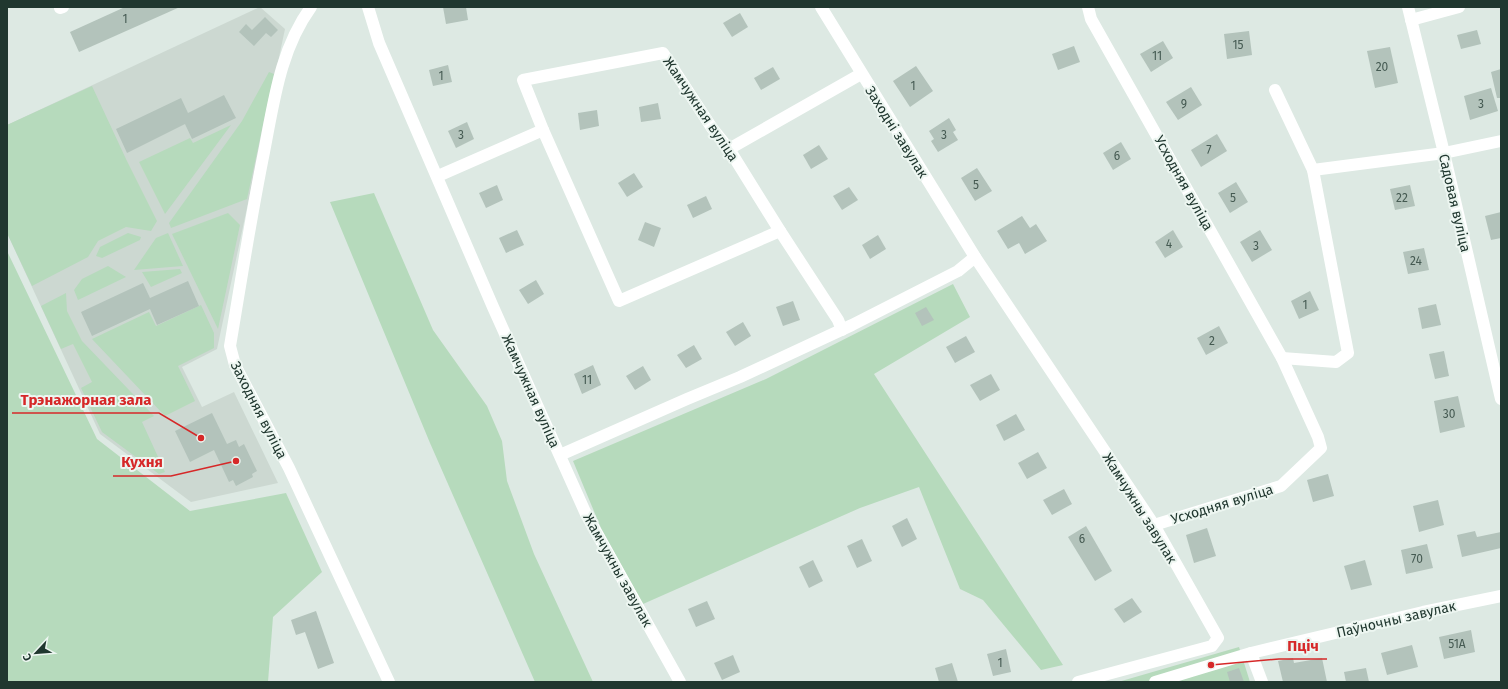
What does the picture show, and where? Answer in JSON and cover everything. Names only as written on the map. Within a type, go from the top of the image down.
[{"type":"street","name":"Заходняя вуліца","points":[[311,7],[299,24],[280,70],[254,198],[230,346],[234,365],[289,468],[389,682]]},
{"type":"street","name":"Жамчужная вуліца","points":[[368,7],[379,43],[438,176],[493,307],[560,455],[687,399],[740,378],[842,330],[958,271],[975,257]]},
{"type":"street","name":"Заходні завулак","points":[[821,7],[975,257]]},
{"type":"street","name":"Усходняя вуліца","points":[[1088,7],[1091,19],[1282,358],[1318,437],[1321,448],[1281,486],[1154,525]]},
{"type":"street","name":"Садовая вуліца","points":[[1408,7],[1444,153],[1501,399]]},
{"type":"street","points":[[1411,20],[1459,7]]},
{"type":"street","name":"Жамчужная вуліца","points":[[780,231],[619,301],[523,80],[663,52],[712,128],[729,149],[835,315],[842,330]]},
{"type":"street","points":[[729,149],[861,74]]},
{"type":"street","points":[[1275,90],[1312,170],[1348,353],[1336,362],[1282,358]]},
{"type":"street","points":[[438,176],[544,130]]},
{"type":"street","points":[[1312,170],[1444,153],[1501,141]]},
{"type":"street","name":"Жамчужны завулак","points":[[975,257],[1154,525],[1218,638],[1212,646],[1078,682]]},
{"type":"street","name":"Жамчужны завулак","points":[[560,455],[586,514],[680,682]]},
{"type":"street","name":"Паўночны завулак","points":[[1155,682],[1251,653],[1423,612],[1501,596]]},
{"type":"street","points":[[1251,653],[1262,682]]},
{"type":"shaded area","points":[[260,7],[285,29],[217,349],[182,367],[202,407],[234,392],[278,483],[191,502],[100,434],[7,233],[7,125]]},
{"type":"green space","points":[[269,72],[274,74],[247,199],[171,228],[169,223],[242,121]]},
{"type":"green space","points":[[92,86],[157,221],[151,231],[126,227],[98,241],[88,257],[32,286],[7,233],[7,125]]},
{"type":"green space","points":[[231,125],[165,214],[139,162],[190,138],[193,143]]},
{"type":"green space","points":[[374,193],[433,330],[487,406],[502,441],[507,481],[534,554],[593,682],[535,682],[430,443],[330,202]]},
{"type":"green space","points":[[228,213],[240,225],[218,329],[172,234]]},
{"type":"green space","points":[[128,233],[141,237],[140,240],[102,258],[96,256],[100,247]]},
{"type":"green space","points":[[168,233],[183,266],[134,270],[156,238]]},
{"type":"green space","points":[[7,251],[97,439],[190,511],[286,493],[322,572],[273,617],[268,682],[7,682]]},
{"type":"green space","points":[[108,266],[126,277],[78,300],[74,290],[82,279]]},
{"type":"green space","points":[[180,269],[182,273],[151,287],[142,272]]},
{"type":"green space","points":[[953,284],[970,317],[874,374],[1063,665],[1041,670],[983,600],[960,589],[919,487],[860,508],[643,604],[601,528],[573,461],[766,379]]},
{"type":"green space","points":[[66,293],[67,311],[82,341],[154,416],[142,422],[165,472],[159,474],[102,432],[81,388],[92,382],[73,344],[61,349],[41,306]]},
{"type":"green space","points":[[201,305],[214,333],[214,348],[178,366],[195,401],[165,416],[92,339],[149,312],[156,326]]},
{"type":"green space","points":[[1239,647],[1250,682],[1118,682]]},
{"type":"building","points":[[125,7],[180,7],[79,52],[70,32]]},
{"type":"building","points":[[443,7],[466,7],[468,20],[446,24]]},
{"type":"building","points":[[740,13],[748,27],[732,37],[723,23]]},
{"type":"building","points":[[265,17],[278,30],[271,37],[266,33],[254,46],[239,32],[246,24],[252,30]]},
{"type":"building","points":[[1477,30],[1481,44],[1461,49],[1457,35]]},
{"type":"building","points":[[1249,31],[1252,55],[1227,59],[1224,34]]},
{"type":"building","points":[[1163,41],[1173,58],[1151,72],[1140,54]]},
{"type":"building","points":[[1074,46],[1080,62],[1058,70],[1052,54]]},
{"type":"building","points":[[1390,47],[1398,83],[1375,88],[1367,51]]},
{"type":"building","points":[[448,65],[452,82],[433,86],[429,70]]},
{"type":"building","points":[[916,66],[933,91],[910,107],[893,81]]},
{"type":"building","points":[[773,67],[780,79],[761,90],[754,78]]},
{"type":"building","points":[[1501,69],[1501,98],[1497,98],[1491,72]]},
{"type":"building","points":[[1191,87],[1202,105],[1178,120],[1166,102]]},
{"type":"building","points":[[1491,88],[1498,111],[1470,120],[1464,96]]},
{"type":"building","points":[[224,95],[236,118],[192,139],[185,124],[127,153],[116,129],[181,98],[188,113]]},
{"type":"building","points":[[658,103],[661,119],[641,122],[639,107]]},
{"type":"building","points":[[597,110],[599,126],[580,130],[578,113]]},
{"type":"building","points":[[949,118],[956,130],[953,132],[958,140],[938,152],[931,141],[934,139],[929,131]]},
{"type":"building","points":[[467,122],[474,139],[456,148],[448,131]]},
{"type":"building","points":[[1217,134],[1227,151],[1201,167],[1191,150]]},
{"type":"building","points":[[1121,142],[1131,159],[1113,170],[1103,153]]},
{"type":"building","points":[[819,145],[828,159],[811,169],[803,155]]},
{"type":"building","points":[[977,168],[992,191],[975,201],[961,178]]},
{"type":"building","points":[[634,173],[643,187],[627,197],[618,183]]},
{"type":"building","points":[[1236,182],[1248,202],[1230,213],[1218,193]]},
{"type":"building","points":[[497,185],[503,200],[486,208],[479,193]]},
{"type":"building","points":[[1410,185],[1415,206],[1395,210],[1390,189]]},
{"type":"building","points":[[849,187],[858,200],[842,210],[833,196]]},
{"type":"building","points":[[706,196],[712,209],[693,218],[687,205]]},
{"type":"building","points":[[1501,212],[1501,238],[1491,240],[1485,216]]},
{"type":"building","points":[[1022,216],[1030,228],[1036,224],[1047,241],[1025,254],[1019,243],[1008,249],[997,231]]},
{"type":"building","points":[[645,222],[661,228],[654,247],[638,240]]},
{"type":"building","points":[[517,230],[524,245],[506,253],[499,238]]},
{"type":"building","points":[[1173,230],[1183,247],[1165,258],[1155,242]]},
{"type":"building","points":[[1260,230],[1272,250],[1252,262],[1240,242]]},
{"type":"building","points":[[878,235],[886,249],[870,259],[862,245]]},
{"type":"building","points":[[1424,248],[1429,270],[1408,274],[1403,252]]},
{"type":"building","points":[[536,280],[544,294],[528,304],[519,290]]},
{"type":"building","points":[[188,281],[199,306],[157,325],[150,309],[92,336],[81,312],[143,283],[150,298]]},
{"type":"building","points":[[1310,291],[1319,310],[1299,319],[1291,301]]},
{"type":"building","points":[[793,301],[800,320],[783,326],[776,307]]},
{"type":"building","points":[[1436,304],[1441,325],[1422,329],[1418,308]]},
{"type":"building","points":[[926,307],[934,320],[922,326],[915,313]]},
{"type":"building","points":[[743,322],[751,336],[735,346],[726,332]]},
{"type":"building","points":[[1219,326],[1228,343],[1206,355],[1197,338]]},
{"type":"building","points":[[966,336],[975,352],[955,363],[946,347]]},
{"type":"building","points":[[694,345],[702,359],[686,368],[677,355]]},
{"type":"building","points":[[1444,351],[1449,376],[1435,379],[1429,354]]},
{"type":"building","points":[[593,365],[601,385],[582,394],[574,374]]},
{"type":"building","points":[[643,366],[651,380],[635,390],[626,376]]},
{"type":"building","points":[[991,374],[1000,390],[980,401],[970,385]]},
{"type":"building","points":[[1458,396],[1465,427],[1440,433],[1434,401]]},
{"type":"building","points":[[212,413],[227,444],[236,440],[239,447],[244,444],[257,471],[252,474],[253,477],[236,486],[233,480],[229,482],[214,450],[190,462],[175,431]]},
{"type":"building","points":[[1016,414],[1025,430],[1004,441],[996,425]]},
{"type":"building","points":[[1038,452],[1047,468],[1027,479],[1018,463]]},
{"type":"building","points":[[1328,474],[1334,496],[1313,502],[1307,480]]},
{"type":"building","points":[[1064,489],[1072,504],[1052,515],[1043,500]]},
{"type":"building","points":[[1438,500],[1444,525],[1419,532],[1413,506]]},
{"type":"building","points":[[907,518],[917,539],[902,547],[892,526]]},
{"type":"building","points":[[1086,526],[1112,571],[1095,581],[1068,537]]},
{"type":"building","points":[[1207,528],[1216,556],[1194,563],[1186,535]]},
{"type":"building","points":[[1475,531],[1477,537],[1501,532],[1501,548],[1462,557],[1457,535]]},
{"type":"building","points":[[862,539],[872,561],[857,568],[847,546]]},
{"type":"building","points":[[1427,544],[1433,568],[1406,574],[1401,550]]},
{"type":"building","points":[[813,560],[823,581],[809,588],[799,567]]},
{"type":"building","points":[[1365,560],[1372,585],[1351,590],[1344,566]]},
{"type":"building","points":[[1132,598],[1142,612],[1124,623],[1114,609]]},
{"type":"building","points":[[707,601],[715,619],[696,627],[688,609]]},
{"type":"building","points":[[316,611],[334,663],[318,669],[305,632],[296,635],[291,620]]},
{"type":"building","points":[[1471,630],[1475,652],[1444,659],[1439,637]]},
{"type":"building","points":[[1412,645],[1418,667],[1387,675],[1381,653]]},
{"type":"building","points":[[1006,649],[1011,672],[993,676],[987,654]]},
{"type":"building","points":[[733,655],[740,672],[722,680],[714,663]]},
{"type":"building","points":[[1293,658],[1294,663],[1322,658],[1327,682],[1283,682],[1278,661]]},
{"type":"building","points":[[952,663],[958,682],[939,682],[935,668]]},
{"type":"building","points":[[1239,668],[1244,682],[1230,682],[1227,672]]},
{"type":"building","points":[[1366,668],[1369,682],[1346,682],[1344,672]]},
{"type":"place","name":"Трэнажорная зала","points":[[201,438]]},
{"type":"place","name":"Кухня","points":[[236,461]]},
{"type":"place","name":"Пціч","points":[[1211,665]]}]
